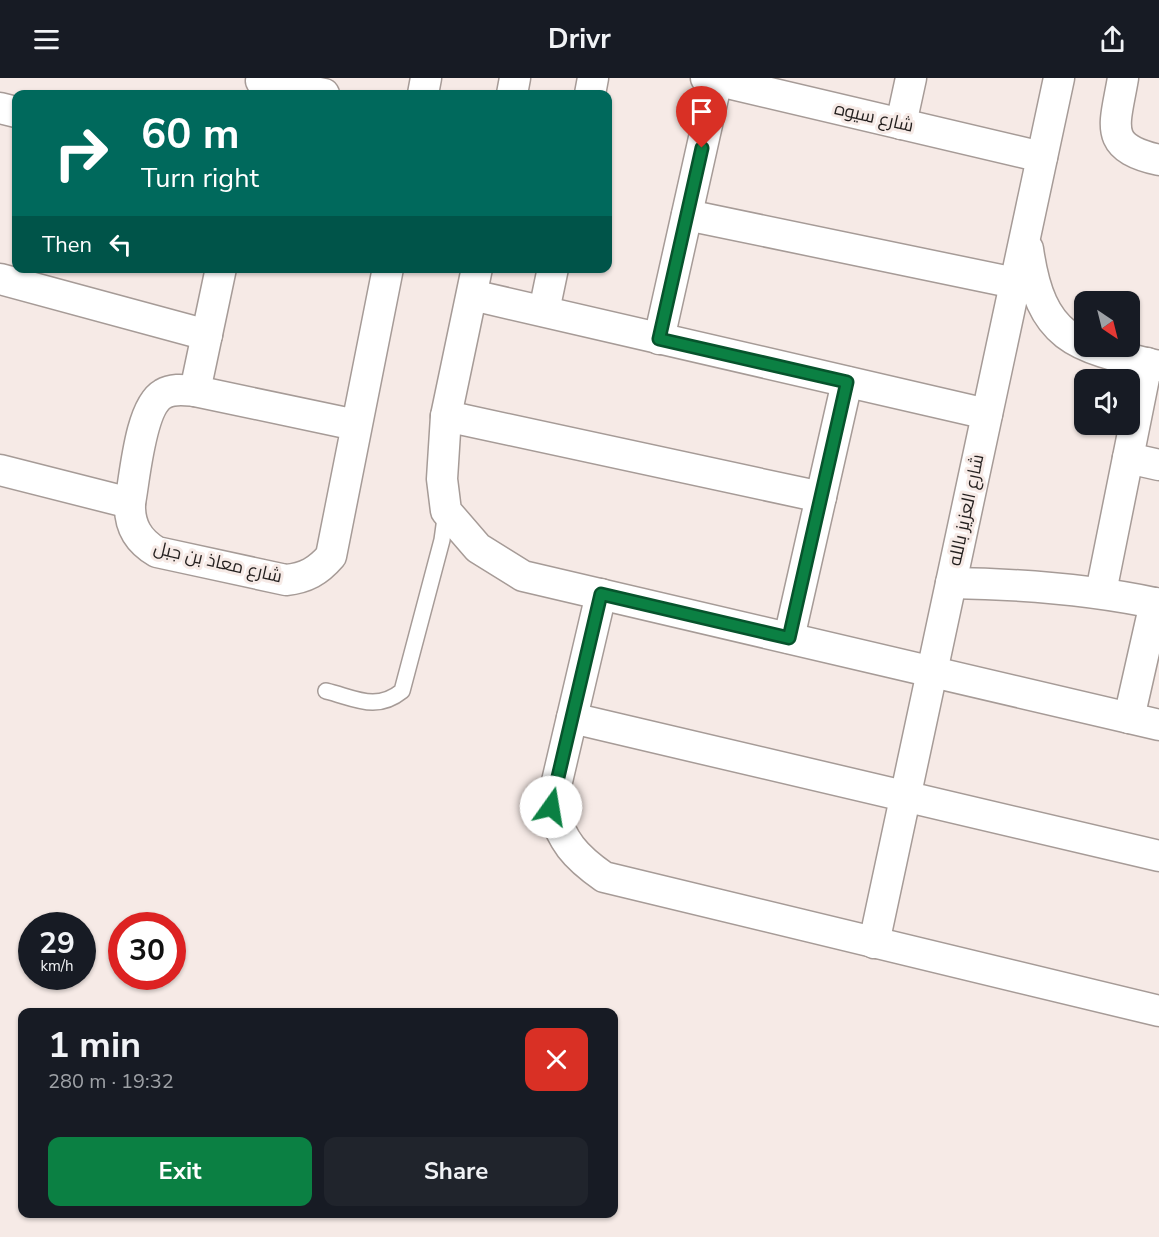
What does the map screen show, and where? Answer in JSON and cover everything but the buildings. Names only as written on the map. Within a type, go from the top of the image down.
[{"type":"street","points":[[901,124],[911,78]]},
{"type":"street","name":"شارع العزيز بالله","points":[[874,943],[1059,78]]},
{"type":"street","points":[[1123,78],[1114,127],[1125,148],[1135,154],[1159,160]]},
{"type":"street","points":[[659,339],[687,215],[711,79]]},
{"type":"street","name":"شارع سيوه","points":[[711,79],[1042,157]]},
{"type":"street","points":[[261,84],[299,90]]},
{"type":"street","points":[[687,215],[1015,283]]},
{"type":"street","points":[[1025,234],[1033,282],[1043,309],[1061,331],[1085,347],[1153,364],[1128,458],[1101,592]]},
{"type":"street","points":[[195,391],[220,273]]},
{"type":"street","name":"شارع معاذ بن جبل","points":[[356,425],[195,391],[173,390],[154,402],[148,412],[130,503],[129,515],[136,533],[145,545],[157,552],[286,580],[300,578],[322,566],[331,556],[387,273]]},
{"type":"street","points":[[544,311],[552,273]]},
{"type":"street","points":[[0,279],[44,280],[207,335]]},
{"type":"street","points":[[987,414],[544,311],[474,282],[446,416],[442,480],[446,511],[478,548],[523,576],[1159,725]]},
{"type":"street","points":[[789,638],[847,382]]},
{"type":"street","points":[[446,416],[821,496]]},
{"type":"street","points":[[1128,458],[1159,465]]},
{"type":"street","points":[[0,470],[130,503]]},
{"type":"street","points":[[951,583],[1026,585],[1101,592],[1157,604],[1129,718]]},
{"type":"street","points":[[601,594],[551,807],[561,836],[579,860],[604,877],[1159,1011]]},
{"type":"street","points":[[572,718],[1159,856]]},
{"type":"lane","points":[[326,691],[375,704],[390,700],[402,691],[442,540],[446,511]]},
{"type":"route","points":[[551,807],[601,594],[789,638],[832,451],[847,382],[659,339],[702,148]]}]
